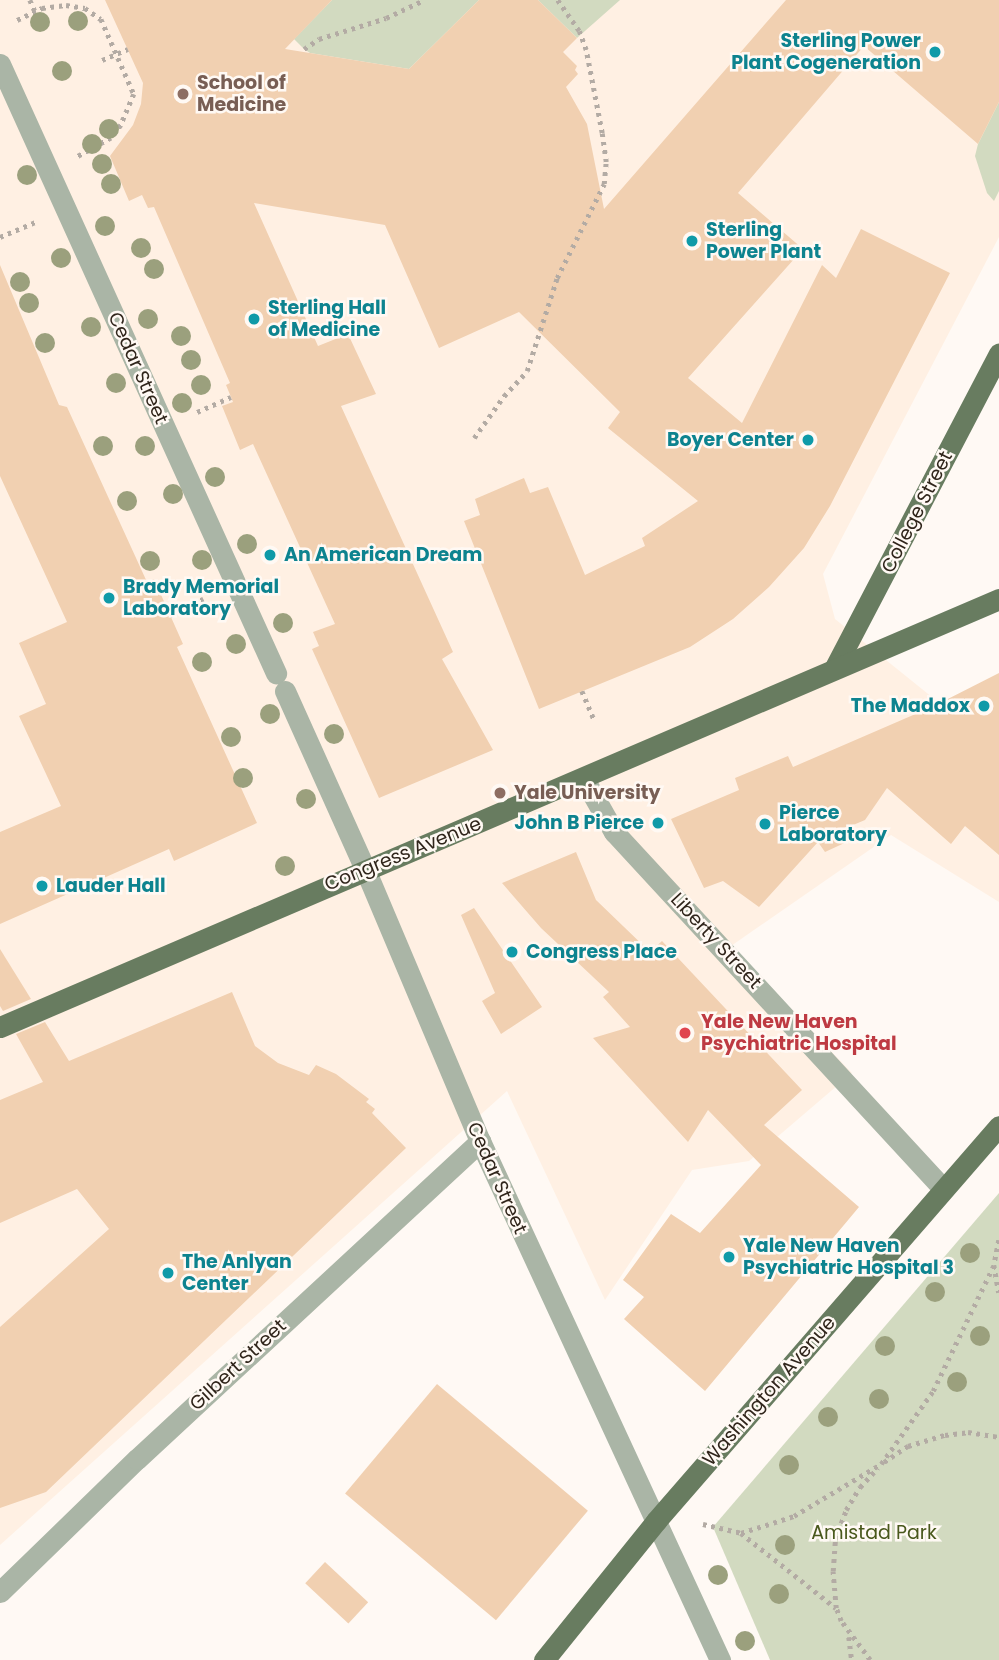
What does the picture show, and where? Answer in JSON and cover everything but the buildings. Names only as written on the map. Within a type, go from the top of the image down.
[{"type":"main road","name":"College Street","points":[[834,669],[999,354]]},
{"type":"main road","name":"Congress Avenue","points":[[0,1027],[365,869],[584,779],[999,598]]},
{"type":"main road","name":"Washington Avenue","points":[[544,1660],[656,1521],[999,1126]]},
{"type":"street","name":"Cedar Street","points":[[0,64],[365,869],[480,1141],[720,1660]]},
{"type":"street","name":"Liberty Street","points":[[584,779],[614,832],[943,1189]]},
{"type":"street","name":"Gilbert Street","points":[[0,1592],[136,1459],[480,1141]]},
{"type":"path","points":[[30,0],[35,11]]},
{"type":"path","points":[[304,49],[319,39],[386,18],[424,0]]},
{"type":"path","points":[[474,438],[504,396],[527,371],[557,278],[604,184],[606,162],[586,50],[579,31],[557,0]]},
{"type":"path","points":[[17,20],[35,11],[59,5],[85,8],[101,19],[134,94],[129,109],[111,138],[78,156]]},
{"type":"path","points":[[102,60],[128,49]]},
{"type":"path","points":[[0,237],[36,222]]},
{"type":"path","points":[[197,412],[231,397]]},
{"type":"path","points":[[170,615],[203,599]]},
{"type":"path","points":[[582,691],[595,721]]},
{"type":"path","points":[[870,1660],[849,1635],[836,1608],[833,1586],[835,1539],[846,1510],[860,1487],[881,1464],[933,1391],[994,1265],[999,1240]]},
{"type":"path","points":[[994,1265],[999,1293]]},
{"type":"path","points":[[741,1533],[794,1516],[908,1446],[945,1435],[968,1432],[999,1437]]},
{"type":"path","points":[[703,1524],[741,1533],[836,1608]]},
{"type":"path","points":[[849,1635],[852,1660]]},
{"type":"shaded area","name":"Yale University","points":[[0,0],[999,0],[999,237],[823,574],[835,619],[999,751],[999,902],[891,835],[731,946],[852,1073],[749,1161],[692,1170],[605,1300],[507,1091],[0,1545]]},
{"type":"green space","points":[[332,0],[479,0],[409,69],[310,53],[304,49],[294,39]]},
{"type":"green space","points":[[538,0],[620,0],[577,38]]},
{"type":"green space","points":[[999,102],[999,191],[994,201],[987,193],[975,156],[978,144]]},
{"type":"green space","name":"Amistad Park","points":[[999,1193],[999,1660],[770,1660],[713,1527]]},
{"type":"place","name":"Sterling Power Plant Cogeneration","points":[[935,52]]},
{"type":"place","name":"School of Medicine","points":[[183,94]]},
{"type":"place","name":"Sterling Power Plant","points":[[692,241]]},
{"type":"place","name":"Sterling Hall of Medicine","points":[[254,319]]},
{"type":"place","name":"Boyer Center","points":[[808,440]]},
{"type":"place","name":"An American Dream","points":[[270,555]]},
{"type":"place","name":"Brady Memorial Laboratory","points":[[109,598]]},
{"type":"place","name":"The Maddox","points":[[984,706]]},
{"type":"place","name":"Yale University","points":[[500,793]]},
{"type":"place","name":"John B Pierce","points":[[658,823]]},
{"type":"place","name":"Pierce Laboratory","points":[[765,824]]},
{"type":"place","name":"Lauder Hall","points":[[42,886]]},
{"type":"place","name":"Congress Place","points":[[512,952]]},
{"type":"place","name":"Yale New Haven Psychiatric Hospital","points":[[685,1033]]},
{"type":"place","name":"Yale New Haven Psychiatric Hospital 3","points":[[729,1257]]},
{"type":"place","name":"The Anlyan Center","points":[[168,1273]]}]
